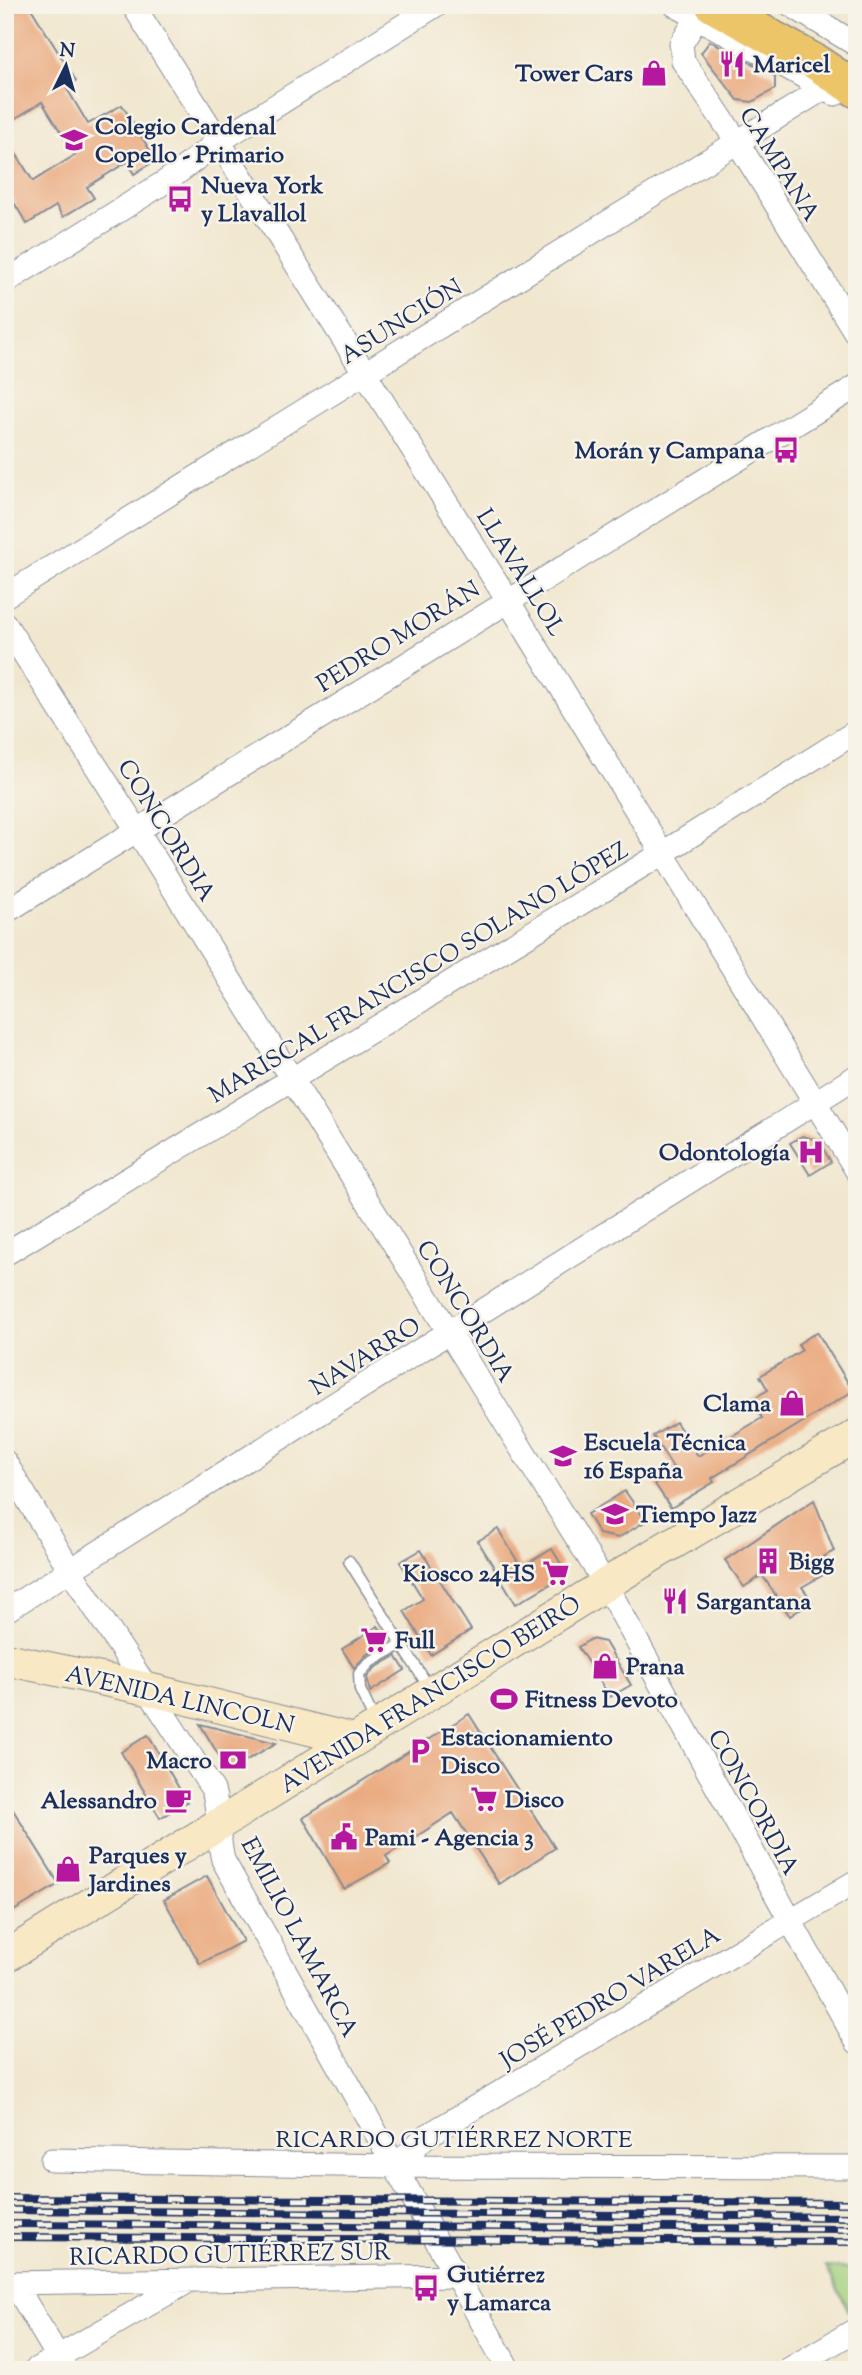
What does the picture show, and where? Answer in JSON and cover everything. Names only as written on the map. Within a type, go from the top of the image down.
[{"type":"main road","points":[[752,5],[857,60]]},
{"type":"main road","points":[[705,11],[817,63],[857,90]]},
{"type":"main road","name":"AVENIDA FRANCISCO BEIRÓ","points":[[5,1957],[606,1585],[857,1435]]},
{"type":"main road","name":"AVENIDA LINCOLN","points":[[5,1659],[366,1733]]},
{"type":"street","name":"LLAVALLOL","points":[[133,5],[507,599],[857,1171]]},
{"type":"street","points":[[5,282],[168,180],[218,142],[436,5]]},
{"type":"street","points":[[675,5],[705,11],[823,89],[857,103]]},
{"type":"street","points":[[791,5],[857,44]]},
{"type":"street","name":"CAMPANA","points":[[705,11],[681,44],[682,61],[736,140],[857,335]]},
{"type":"street","name":"ASUNCIÓN","points":[[5,596],[365,376],[736,140],[823,89]]},
{"type":"street","name":"PEDRO MORÁN","points":[[5,912],[507,599],[857,386]]},
{"type":"street","name":"CONCORDIA","points":[[5,624],[137,830],[606,1585],[857,2042]]},
{"type":"street","name":"MARISCAL FRANCISCO SOLANO LÓPEZ","points":[[5,1254],[857,732]]},
{"type":"street","name":"NAVARRO","points":[[5,1611],[857,1076]]},
{"type":"street","name":"EMILIO LAMARCA","points":[[5,1462],[71,1570],[213,1790],[219,1810],[216,1826],[223,1860],[509,2370]]},
{"type":"street","name":"JOSÉ PEDRO VARELA","points":[[396,2166],[425,2137],[857,1881]]},
{"type":"street","name":"RICARDO GUTIÉRREZ NORTE","points":[[52,2160],[396,2166],[857,2167]]},
{"type":"street","name":"RICARDO GUTIÉRREZ SUR","points":[[10,2283],[456,2276]]},
{"type":"street","points":[[35,2370],[62,2363],[187,2282]]},
{"type":"street","points":[[10,2283],[62,2363]]},
{"type":"street","points":[[788,2370],[857,2329]]},
{"type":"lane","points":[[349,1561],[432,1693]]},
{"type":"lane","points":[[366,1733],[359,1674],[370,1662],[402,1644]]},
{"type":"green space","points":[[826,2267],[857,2269],[857,2326]]},
{"type":"building","name":"Colegio Cardenal Copello - Primario","points":[[5,5],[29,5],[76,81],[66,87],[88,124],[122,105],[156,160],[134,174],[127,162],[87,187],[94,198],[63,217],[56,206],[27,224],[5,188],[5,136],[33,181],[75,155],[42,102],[5,125]]},
{"type":"building","name":"Maricel","points":[[710,41],[775,76],[775,89],[752,102],[738,100],[701,53]]},
{"type":"building","name":"Odontología","points":[[802,1136],[818,1140],[831,1162],[810,1175],[790,1143]]},
{"type":"building","points":[[817,1332],[853,1391],[712,1478],[714,1482],[671,1508],[655,1484],[675,1471],[653,1436],[676,1422],[698,1456],[762,1418],[751,1400],[768,1390],[760,1376],[802,1350],[798,1344]]},
{"type":"building","name":"Tiempo Jazz","points":[[625,1491],[646,1521],[618,1538],[599,1534],[587,1514]]},
{"type":"building","points":[[814,1500],[834,1551],[814,1562],[823,1575],[802,1587],[812,1601],[790,1616],[762,1575],[744,1587],[725,1560]]},
{"type":"building","points":[[498,1529],[521,1567],[552,1549],[561,1564],[557,1580],[516,1604],[478,1541]]},
{"type":"building","points":[[421,1550],[471,1630],[431,1655],[404,1611],[423,1599],[400,1562]]},
{"type":"building","points":[[378,1626],[388,1643],[366,1655],[354,1668],[342,1649]]},
{"type":"building","name":"Prana","points":[[591,1639],[605,1642],[631,1685],[610,1697],[578,1647]]},
{"type":"building","points":[[396,1656],[405,1670],[370,1692],[367,1677],[375,1668]]},
{"type":"building","points":[[469,1714],[555,1848],[499,1884],[453,1813],[386,1856],[390,1863],[344,1889],[303,1818]]},
{"type":"building","points":[[200,1724],[276,1743],[228,1771]]},
{"type":"building","points":[[148,1735],[187,1802],[160,1818],[121,1752]]},
{"type":"building","points":[[5,1797],[59,1884],[5,1916]]},
{"type":"building","points":[[207,1876],[243,1941],[200,1964],[164,1900]]},
{"type":"railway","points":[[5,2198],[857,2203]]},
{"type":"railway","points":[[5,2210],[857,2217]]},
{"type":"railway","points":[[5,2224],[857,2229]]},
{"type":"railway","points":[[5,2237],[857,2242]]},
{"type":"place","name":"Maricel","points":[[732,64]]},
{"type":"place","name":"Tower Cars","points":[[654,73]]},
{"type":"place","name":"Colegio Cardenal Copello - Primario","points":[[74,140]]},
{"type":"place","name":"Nueva York y Llavallol","points":[[180,199]]},
{"type":"place","name":"Morán y Campana","points":[[786,450]]},
{"type":"place","name":"Odontología","points":[[811,1152]]},
{"type":"place","name":"Clama","points":[[792,1403]]},
{"type":"place","name":"Escuela Técnica 16 España","points":[[563,1456]]},
{"type":"place","name":"Tiempo Jazz","points":[[615,1514]]},
{"type":"place","name":"Bigg","points":[[768,1561]]},
{"type":"place","name":"Kiosco 24HS","points":[[556,1573]]},
{"type":"place","name":"Sargantana","points":[[675,1601]]},
{"type":"place","name":"Full","points":[[374,1640]]},
{"type":"place","name":"Prana","points":[[605,1666]]},
{"type":"place","name":"Fitness Devoto","points":[[504,1699]]},
{"type":"place","name":"Estacionamiento Disco","points":[[420,1751]]},
{"type":"place","name":"Macro","points":[[233,1760]]},
{"type":"place","name":"Disco","points":[[484,1799]]},
{"type":"place","name":"Alessandro","points":[[178,1800]]},
{"type":"place","name":"Pami - Agencia 3","points":[[344,1837]]},
{"type":"place","name":"Parques y Jardines","points":[[68,1869]]},
{"type":"place","name":"Gutiérrez y Lamarca","points":[[426,2288]]}]
